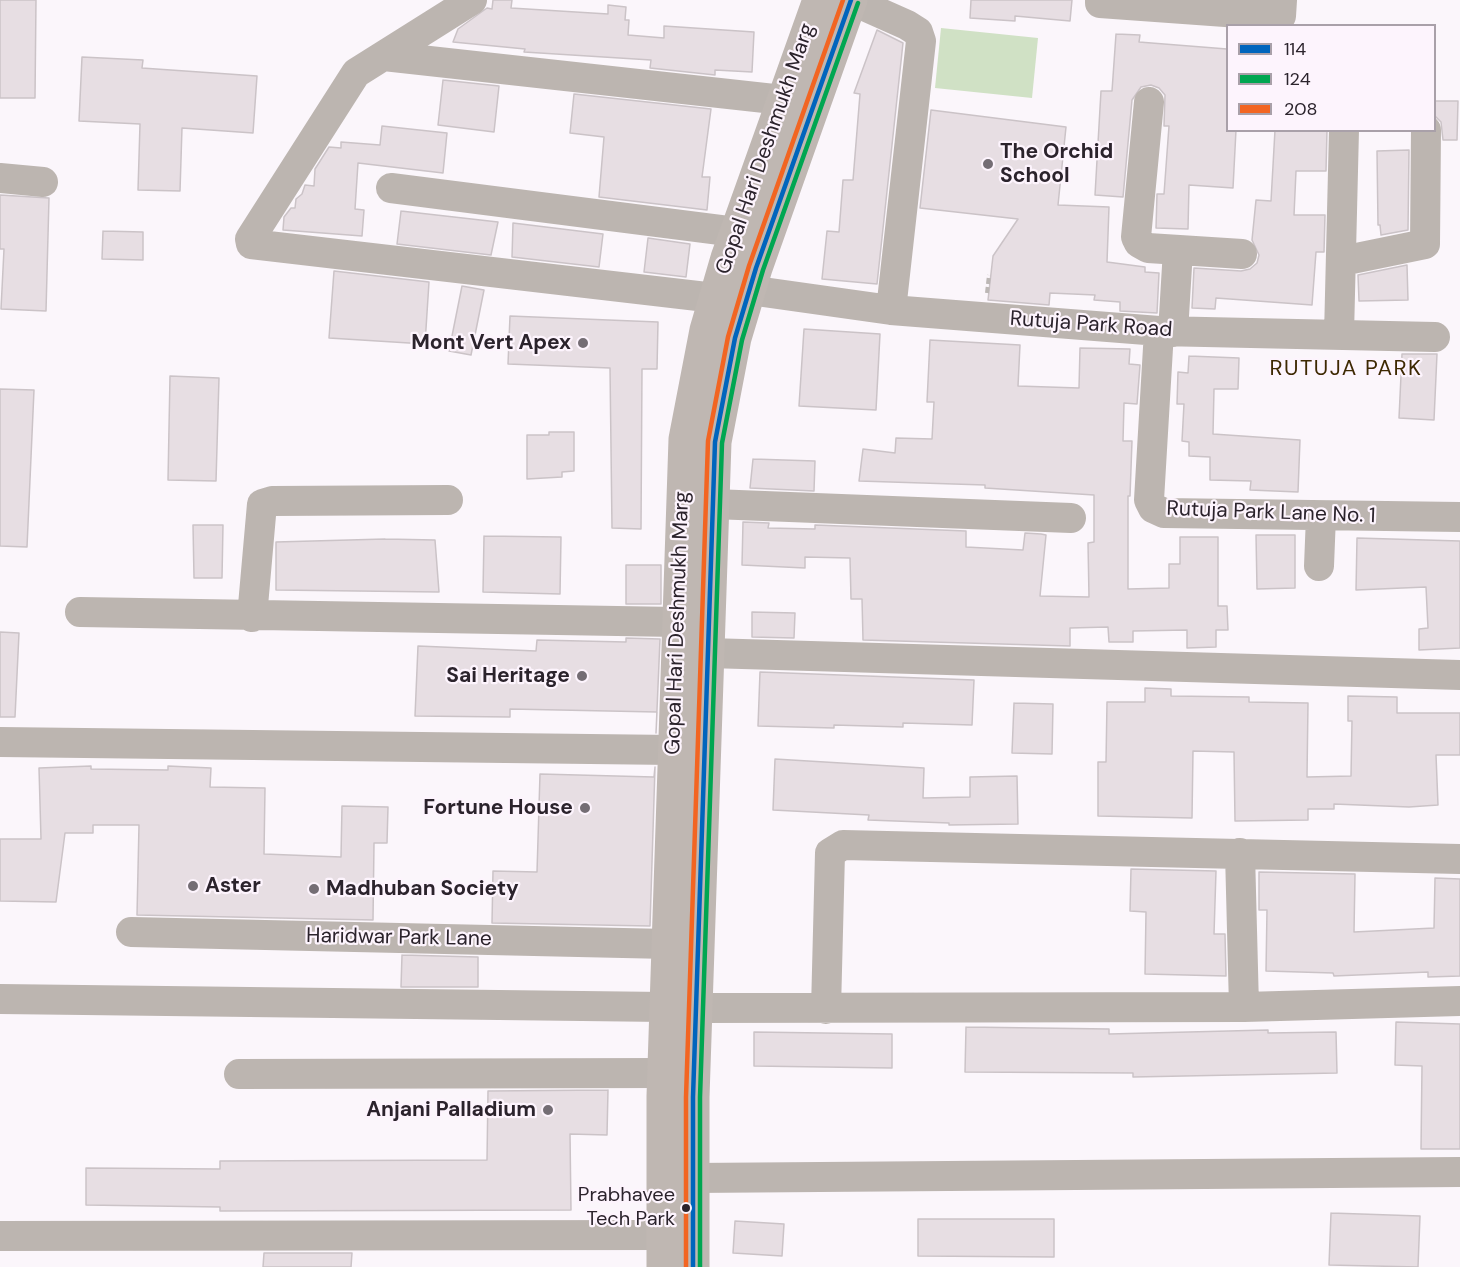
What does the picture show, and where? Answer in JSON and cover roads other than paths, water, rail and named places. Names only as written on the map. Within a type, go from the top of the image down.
[{"type":"main road","name":"Gopal Hari Deshmukh Marg","points":[[678,1267],[692,1178],[681,1008],[668,944],[677,622],[685,439],[692,392],[715,298],[736,232],[819,0]]},
{"type":"main road","name":"Gopal Hari Deshmukh Marg","points":[[678,1267],[662,1235],[663,1073],[681,1008],[708,653],[715,442],[722,398],[749,290],[851,0]]},
{"type":"street","points":[[472,0],[384,56],[346,72],[250,239],[251,244],[715,298]]},
{"type":"street","points":[[851,0],[907,25],[918,32],[921,41],[891,310]]},
{"type":"street","points":[[1100,0],[1100,3],[1281,16],[1282,0]]},
{"type":"street","points":[[384,56],[783,100]]},
{"type":"street","points":[[1149,102],[1136,237],[1139,243],[1148,248],[1242,254]]},
{"type":"street","points":[[1339,335],[1344,132]]},
{"type":"street","points":[[1342,261],[1425,244],[1426,132]]},
{"type":"street","points":[[0,178],[43,182]]},
{"type":"street","points":[[392,188],[736,232]]},
{"type":"street","points":[[1166,332],[1178,250]]},
{"type":"street","name":"Rutuja Park Road","points":[[749,290],[891,310],[1166,332],[1435,337]]},
{"type":"street","name":"Rutuja Park Lane No. 1","points":[[1166,332],[1149,500],[1153,508],[1164,513],[1460,517]]},
{"type":"street","points":[[252,617],[262,504],[283,501],[448,500]]},
{"type":"street","points":[[713,504],[1071,518]]},
{"type":"street","points":[[1319,566],[1321,516]]},
{"type":"street","points":[[80,612],[252,617],[677,622]]},
{"type":"street","points":[[708,653],[1460,675]]},
{"type":"street","points":[[0,742],[674,750]]},
{"type":"street","points":[[826,1009],[830,853],[843,845],[1460,859]]},
{"type":"street","points":[[1240,853],[1244,1007]]},
{"type":"street","name":"Haridwar Park Lane","points":[[130,932],[668,944]]},
{"type":"street","points":[[0,999],[826,1009],[1244,1007],[1460,1001]]},
{"type":"street","points":[[239,1074],[663,1073]]},
{"type":"street","points":[[692,1178],[1460,1172]]},
{"type":"street","points":[[0,1236],[662,1235]]},
{"type":"place","name":"The Orchid School","points":[[988,164]]},
{"type":"place","name":"Mont Vert Apex","points":[[583,343]]},
{"type":"place","name":"Sai Heritage","points":[[582,676]]},
{"type":"place","name":"Fortune House","points":[[585,808]]},
{"type":"place","name":"Aster","points":[[193,886]]},
{"type":"place","name":"Madhuban Society","points":[[314,889]]},
{"type":"place","name":"Anjani Palladium","points":[[548,1110]]},
{"type":"place","name":"Prabhavee Tech Park","points":[[686,1208]]},
{"type":"district","name":"RUTUJA PARK","points":[[1346,369]]}]
